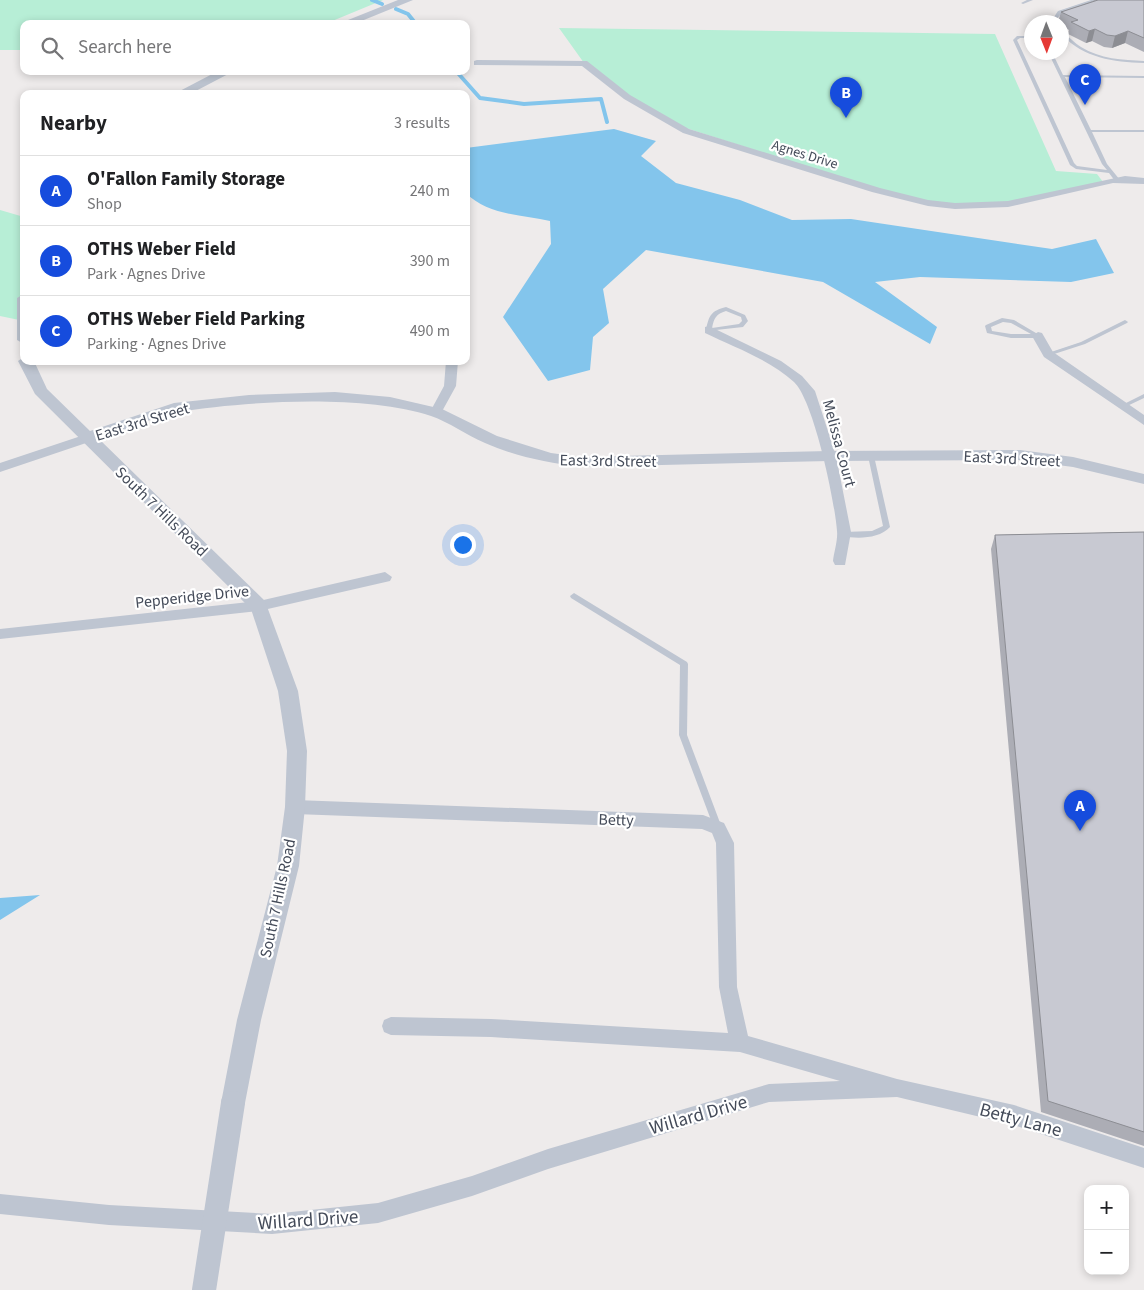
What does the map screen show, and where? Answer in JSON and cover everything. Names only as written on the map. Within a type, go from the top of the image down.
[{"type":"street","points":[[354,20],[408,0]]},
{"type":"street","name":"Agnes Drive","points":[[477,62],[584,64],[627,98],[686,131],[876,190],[928,203],[955,206],[1008,204],[1114,176],[1144,181]]},
{"type":"street","points":[[188,90],[220,75]]},
{"type":"street","name":"Melissa Court","points":[[709,330],[777,364],[798,378],[809,391],[829,456],[844,534],[840,561]]},
{"type":"street","points":[[1038,336],[1048,354],[1144,421]]},
{"type":"street","name":"South 7 Hills Road","points":[[28,365],[40,391],[259,606],[288,691],[296,751],[295,806],[288,866],[249,1020],[233,1103],[204,1290]]},
{"type":"street","points":[[436,412],[450,386],[452,365]]},
{"type":"street","name":"East 3rd Street","points":[[0,468],[174,408],[249,400],[334,397],[390,402],[436,412],[491,440],[550,458],[580,462],[829,456],[1045,457],[1144,479]]},
{"type":"street","name":"Pepperidge Drive","points":[[0,634],[259,606],[385,577]]},
{"type":"street","name":"Betty","points":[[295,806],[702,822],[718,828]]},
{"type":"street","points":[[718,828],[725,843],[728,986],[740,1043]]},
{"type":"street","points":[[391,1026],[491,1028],[740,1043],[897,1088]]},
{"type":"street","name":"Betty Lane","points":[[897,1088],[1014,1115],[1144,1158]]},
{"type":"street","name":"Willard Drive","points":[[0,1204],[109,1215],[272,1224],[324,1220],[378,1213],[472,1186],[567,1153],[769,1093],[897,1088]]},
{"type":"lane","points":[[1023,2],[1031,0]]},
{"type":"lane","points":[[1058,15],[1060,12],[1095,0]]},
{"type":"lane","points":[[1024,37],[1019,37],[1015,40],[1024,60]]},
{"type":"lane","points":[[1069,40],[1091,54],[1107,60],[1144,62]]},
{"type":"lane","points":[[1024,60],[1072,164],[1076,167],[1114,176]]},
{"type":"lane","points":[[1054,60],[1114,176]]},
{"type":"lane","points":[[1062,76],[1144,77]]},
{"type":"lane","points":[[1089,130],[1144,131]]},
{"type":"lane","points":[[726,309],[743,316],[745,321],[741,326],[709,330],[711,316],[716,311],[726,309]]},
{"type":"lane","points":[[1007,320],[1038,336],[1011,336],[990,332],[987,328],[995,323],[1007,320]]},
{"type":"lane","points":[[1048,354],[1083,343],[1125,322]]},
{"type":"lane","points":[[1123,406],[1144,396]]},
{"type":"lane","points":[[844,534],[863,535],[881,532],[887,527],[871,456]]},
{"type":"lane","points":[[574,596],[684,664],[683,736],[718,828]]},
{"type":"green space","points":[[0,0],[383,0],[335,20],[20,20],[20,50],[0,50]]},
{"type":"green space","points":[[559,28],[995,34],[1056,171],[1097,174],[1103,182],[1031,200],[955,206],[901,197],[667,122],[584,63]]},
{"type":"green space","points":[[0,210],[20,216],[20,320],[0,316]]},
{"type":"water","points":[[614,129],[656,141],[641,156],[676,183],[740,200],[792,220],[851,219],[1052,249],[1096,239],[1114,273],[1071,282],[920,277],[875,282],[937,327],[930,344],[823,282],[646,250],[603,289],[609,323],[593,337],[590,370],[548,381],[503,317],[551,244],[550,221],[495,210],[484,206],[470,196],[470,147]]},
{"type":"water","points":[[40,895],[0,920],[0,898]]},
{"type":"building","points":[[1098,0],[1144,0],[1144,38],[1128,31],[1115,36],[1107,35],[1095,29],[1089,31],[1071,22],[1078,20],[1061,12]]},
{"type":"building","points":[[1144,532],[1144,1132],[1048,1101],[995,535]]},
{"type":"waterway","points":[[372,0],[382,4]]},
{"type":"waterway","points":[[396,9],[408,14],[413,20]]},
{"type":"waterway","points":[[460,75],[480,98],[524,104],[601,99],[607,122]]},
{"type":"place","name":"OTHS Weber Field Parking","points":[[1085,105]]},
{"type":"place","name":"OTHS Weber Field","points":[[846,118]]},
{"type":"place","name":"O'Fallon Family Storage","points":[[1080,831]]}]
